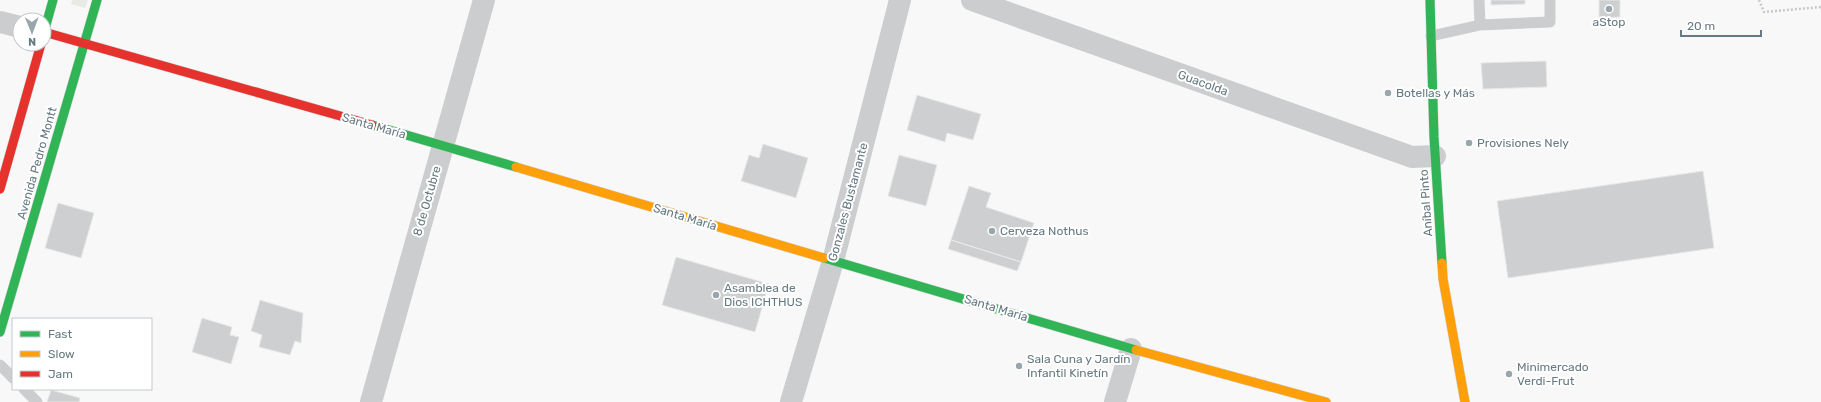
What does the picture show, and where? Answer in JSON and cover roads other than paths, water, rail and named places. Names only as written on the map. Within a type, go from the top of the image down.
[{"type":"street","points":[[50,12],[53,0]]},
{"type":"street","name":"Avenida Pedro Montt","points":[[0,332],[97,0]]},
{"type":"street","name":"8 de Octubre","points":[[371,402],[484,0]]},
{"type":"street","name":"Gonzales Bustamante","points":[[791,402],[833,261],[900,0]]},
{"type":"street","name":"Guacolda","points":[[972,0],[1412,157],[1435,156]]},
{"type":"street","name":"Aníbal Pinto","points":[[1430,0],[1435,156],[1443,278],[1464,402]]},
{"type":"street","points":[[0,22],[12,24]]},
{"type":"street","name":"Santa María","points":[[52,34],[443,145],[1131,349],[1326,402]]},
{"type":"street","points":[[0,189],[39,52]]},
{"type":"street","points":[[1115,402],[1131,349]]},
{"type":"lane","points":[[1479,0],[1480,25]]},
{"type":"lane","points":[[1431,36],[1480,25],[1550,22],[1550,0]]},
{"type":"lane","points":[[0,365],[12,377]]},
{"type":"lane","points":[[25,390],[37,402]]},
{"type":"place","name":"aStop","points":[[1609,9]]},
{"type":"place","name":"Botellas y Más","points":[[1388,93]]},
{"type":"place","name":"Provisiones Nely","points":[[1469,143]]},
{"type":"place","name":"Cerveza Nothus","points":[[992,231]]},
{"type":"place","name":"Asamblea de Dios ICHTHUS","points":[[716,295]]},
{"type":"place","name":"Sala Cuna y Jardín Infantil Kinetín","points":[[1019,366]]},
{"type":"place","name":"Minimercado Verdi-Frut","points":[[1509,374]]}]
